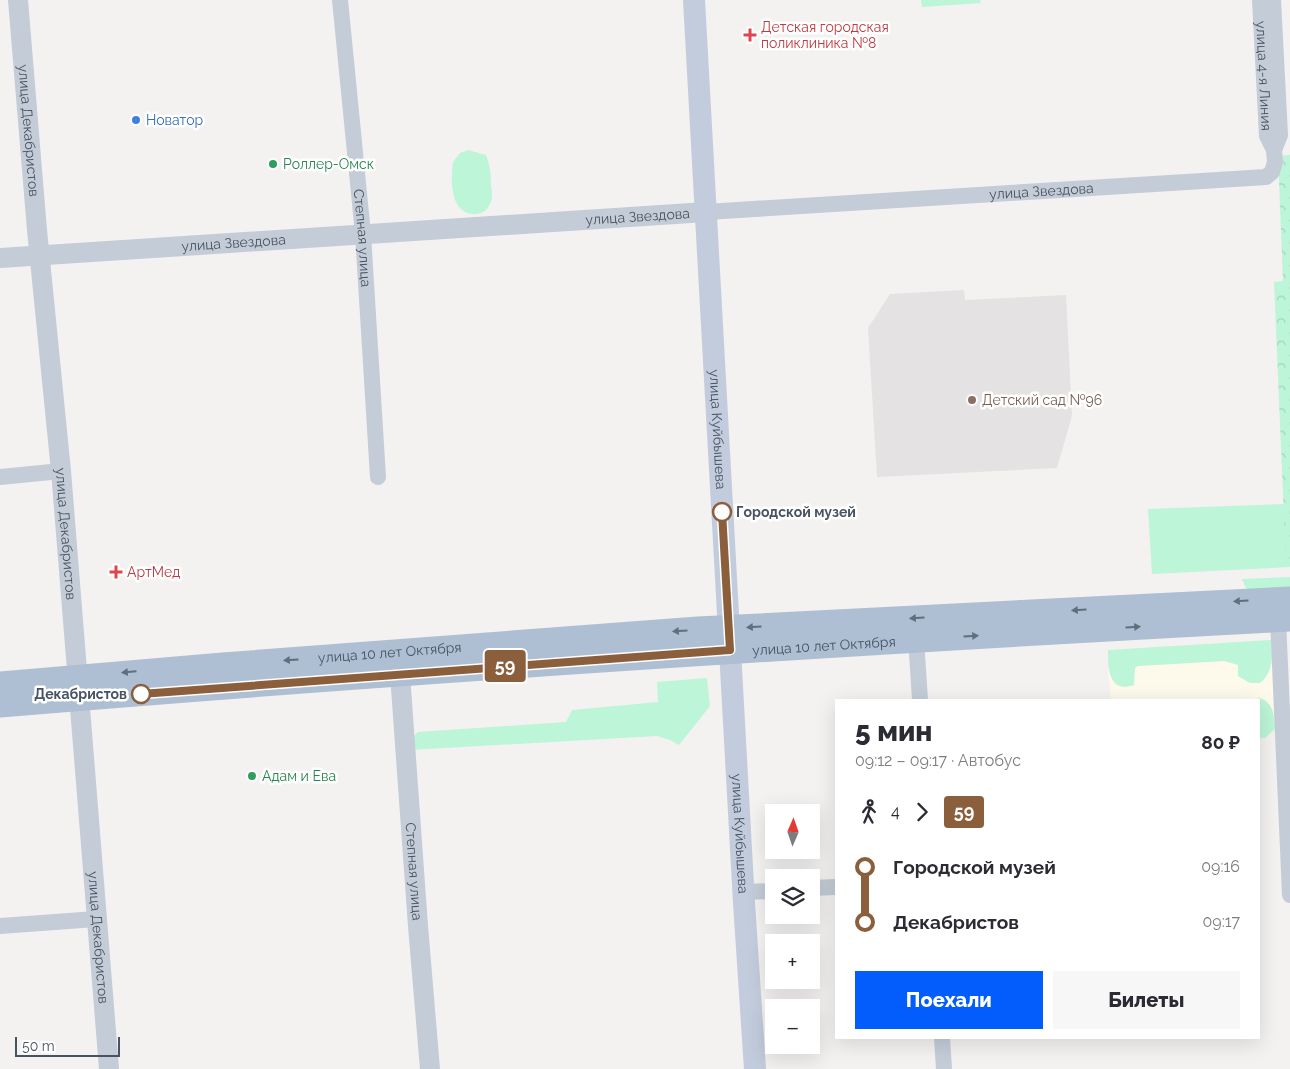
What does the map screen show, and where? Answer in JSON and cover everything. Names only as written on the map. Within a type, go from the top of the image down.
[{"type":"main road","name":"улица Куйбышева","points":[[694,0],[755,1069]]},
{"type":"main road","name":"улица 10 лет Октября","points":[[0,705],[78,688],[730,639],[1286,612]]},
{"type":"main road","name":"улица 10 лет Октября","points":[[0,684],[78,688],[400,674],[730,639],[916,639],[1286,612]]},
{"type":"street","name":"улица Декабристов","points":[[18,0],[60,472],[109,1069]]},
{"type":"street","name":"Степная улица","points":[[340,0],[363,234],[378,477]]},
{"type":"street","name":"улица 4-я Линия","points":[[1260,0],[1267,136],[1274,150],[1275,162],[1272,172]]},
{"type":"street","name":"улица 4-я Линия","points":[[1273,0],[1280,135],[1274,150]]},
{"type":"street","name":"улица Звездова","points":[[0,258],[1234,180],[1266,177],[1272,172]]},
{"type":"street","points":[[0,477],[60,472]]},
{"type":"street","points":[[1286,612],[1290,896]]},
{"type":"street","points":[[916,639],[920,699]]},
{"type":"street","name":"Степная улица","points":[[400,674],[430,1069]]},
{"type":"street","points":[[820,888],[835,887]]},
{"type":"street","points":[[744,892],[765,891]]},
{"type":"street","points":[[0,926],[96,919]]},
{"type":"street","points":[[942,1039],[944,1069]]},
{"type":"shaded area","name":"Детский сад №96","points":[[964,290],[965,300],[1066,295],[1072,416],[1057,468],[877,477],[868,328],[890,294]]},
{"type":"shaded area","points":[[1224,661],[1272,664],[1275,729],[1265,738],[1260,738],[1260,699],[1111,699],[1108,670],[1138,666]]},
{"type":"green space","points":[[921,0],[980,0],[981,3],[922,7]]},
{"type":"green space","points":[[468,150],[486,155],[490,170],[492,199],[487,209],[479,214],[469,213],[460,208],[455,200],[453,189],[453,162],[460,153]]},
{"type":"green space","points":[[1290,155],[1290,565],[1286,565],[1274,282],[1283,281],[1278,156]]},
{"type":"green space","points":[[1287,504],[1290,567],[1152,574],[1148,509]]},
{"type":"green space","points":[[1290,577],[1290,588],[1247,590],[1242,579]]},
{"type":"green space","points":[[1271,640],[1272,658],[1270,669],[1260,683],[1250,683],[1238,676],[1238,665],[1224,661],[1138,666],[1135,668],[1134,685],[1125,687],[1119,686],[1114,682],[1109,671],[1108,650]]},
{"type":"green space","points":[[707,678],[710,706],[679,745],[657,736],[409,750],[414,736],[418,732],[566,722],[572,710],[658,702],[657,682]]},
{"type":"green space","points":[[1260,698],[1268,703],[1274,719],[1275,729],[1265,738],[1260,738],[1260,699],[1256,699]]},
{"type":"bus line","name":"59","points":[[141,694],[730,650],[722,512]]},
{"type":"place","name":"Детская городская поликлиника №8","points":[[750,35]]},
{"type":"place","name":"Новатор","points":[[136,120]]},
{"type":"place","name":"Роллер-Омск","points":[[273,164]]},
{"type":"place","name":"Детский сад №96","points":[[972,400]]},
{"type":"place","name":"Городской музей","points":[[722,512]]},
{"type":"place","name":"АртМед","points":[[116,572]]},
{"type":"place","name":"Декабристов","points":[[141,694]]},
{"type":"place","name":"Адам и Ева","points":[[252,776]]}]
